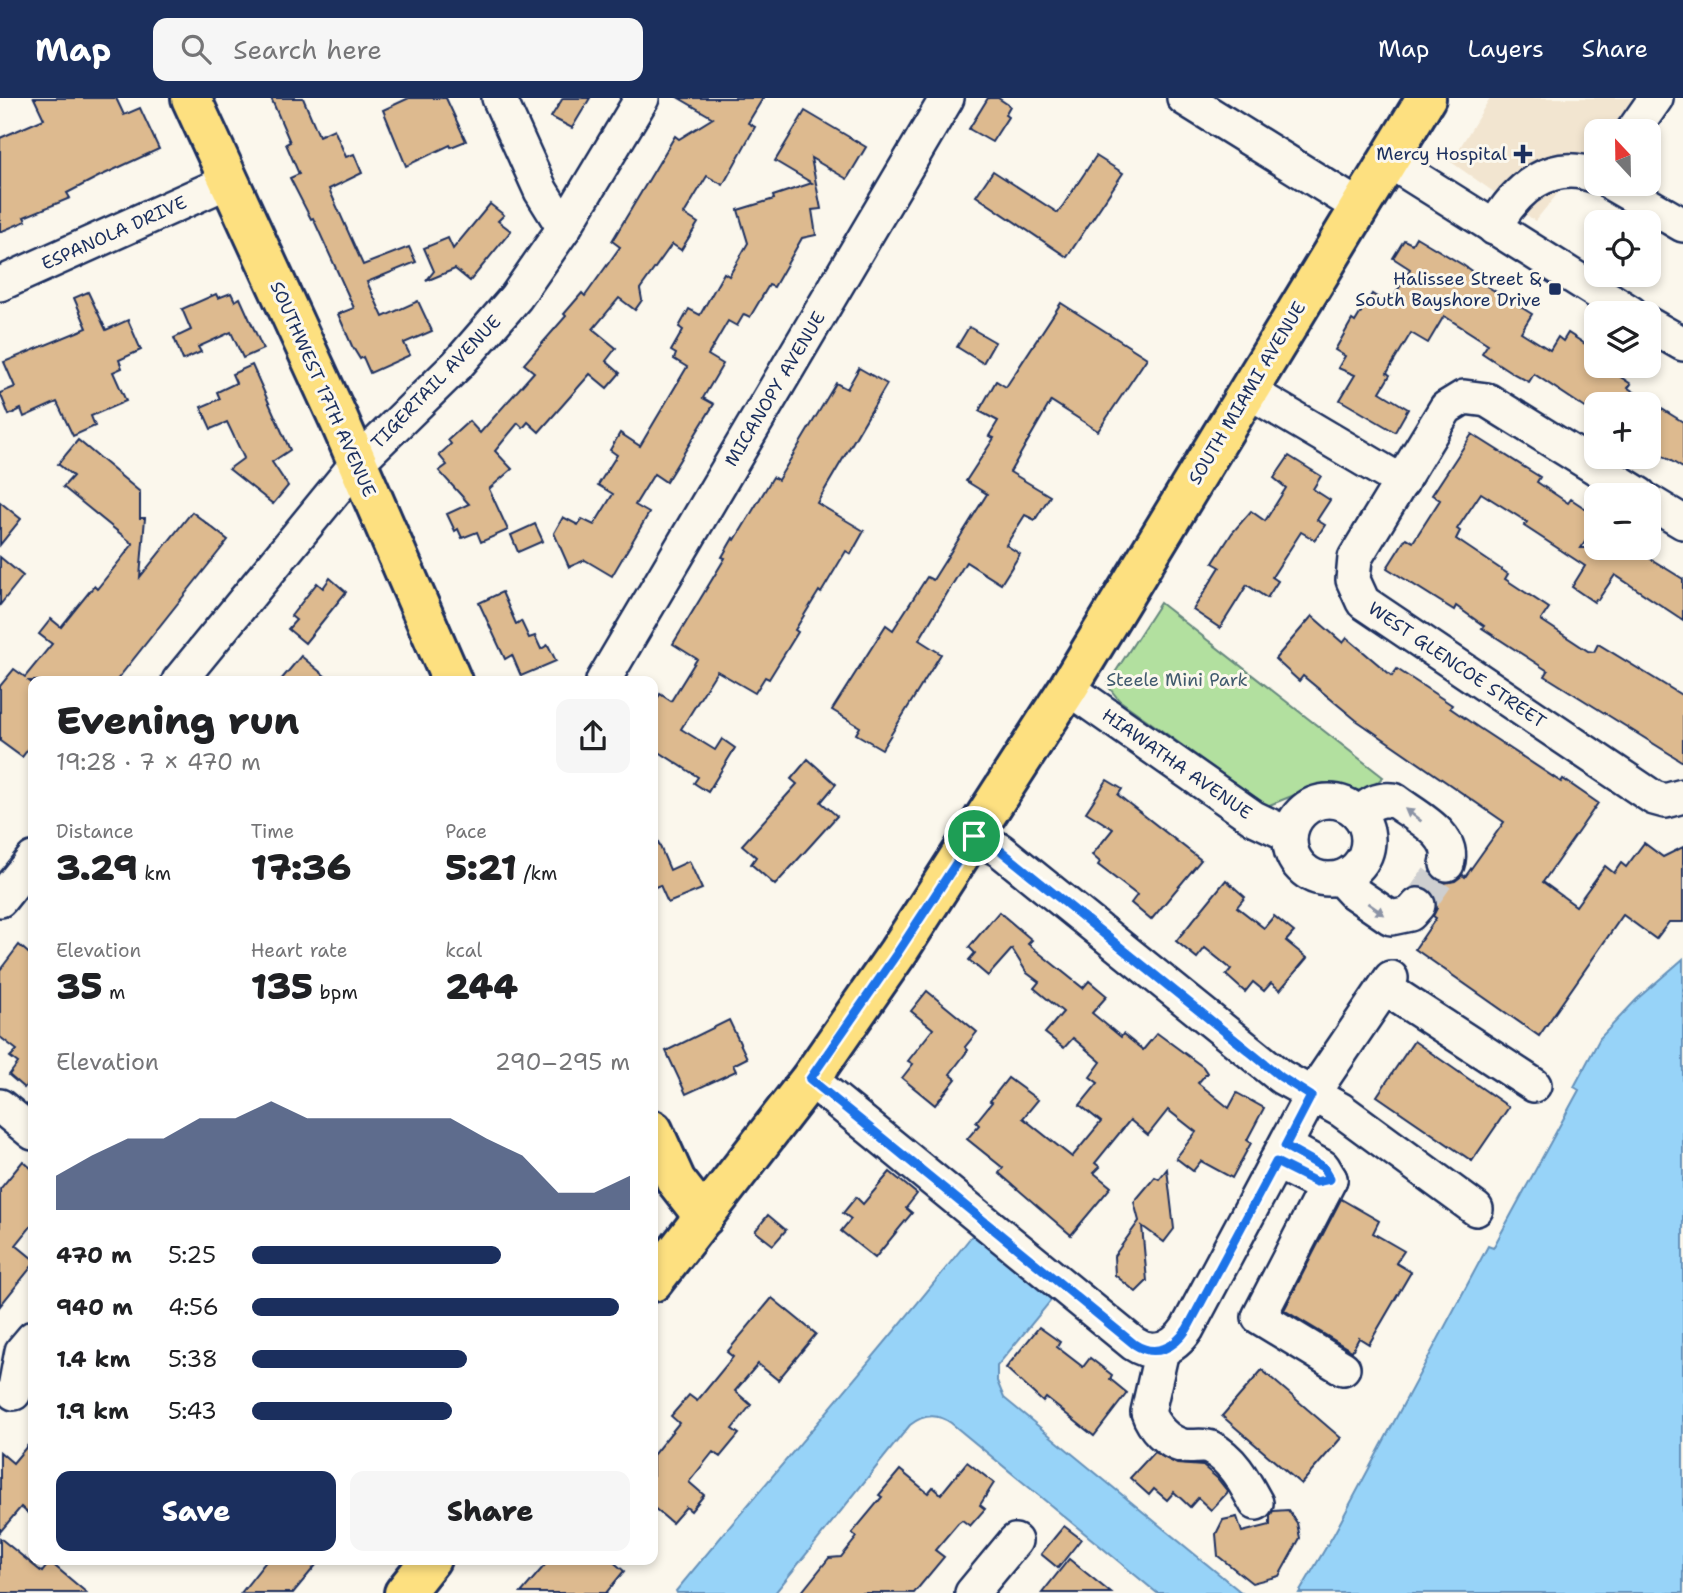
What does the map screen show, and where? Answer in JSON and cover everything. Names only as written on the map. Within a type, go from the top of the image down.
[{"type":"main road","name":"SOUTHWEST 17TH AVENUE","points":[[191,98],[358,462],[450,676]]},
{"type":"main road","name":"SOUTH MIAMI AVENUE","points":[[658,1276],[810,1079],[891,963],[974,836],[1068,688],[1362,208],[1426,98]]},
{"type":"main road","points":[[658,1141],[676,1181],[704,1217]]},
{"type":"main road","points":[[404,1593],[426,1565]]},
{"type":"street","points":[[499,98],[541,191],[564,228]]},
{"type":"street","name":"TIGERTAIL AVENUE","points":[[183,676],[358,462],[489,331],[544,260],[642,98]]},
{"type":"street","name":"MICANOPY AVENUE","points":[[606,676],[947,98]]},
{"type":"street","points":[[1184,98],[1362,208]]},
{"type":"street","points":[[1641,119],[1656,98]]},
{"type":"street","points":[[1389,161],[1612,301]]},
{"type":"street","points":[[1494,228],[1514,199],[1546,174],[1572,169],[1584,172]]},
{"type":"street","name":"ESPANOLA DRIVE","points":[[0,284],[229,181]]},
{"type":"street","points":[[1640,196],[1678,212]]},
{"type":"street","points":[[1661,331],[1683,344]]},
{"type":"street","points":[[1248,391],[1402,482]]},
{"type":"street","name":"WEST GLENCOE STREET","points":[[1621,483],[1487,400],[1473,396],[1457,399],[1446,408],[1355,558],[1353,580],[1363,602],[1654,797],[1674,799]]},
{"type":"street","points":[[1661,508],[1683,522]]},
{"type":"street","name":"HIAWATHA AVENUE","points":[[1068,688],[1254,818],[1290,835]]},
{"type":"street","points":[[1359,815],[1376,801],[1394,800],[1441,836],[1449,851],[1447,864]]},
{"type":"street","points":[[1333,801],[1352,808],[1359,815],[1367,832],[1366,852],[1356,868],[1340,878],[1318,878],[1299,866],[1290,846],[1290,835],[1298,816],[1313,804],[1333,801]]},
{"type":"street","points":[[974,836],[1000,850],[1281,1077],[1341,1111],[1476,1209]]},
{"type":"street","points":[[0,900],[28,865]]},
{"type":"street","points":[[1340,878],[1353,892],[1391,918],[1410,914],[1418,905]]},
{"type":"street","points":[[810,1079],[1134,1344],[1146,1350],[1162,1350],[1172,1345],[1187,1329],[1311,1096],[1388,983],[1534,1086]]},
{"type":"street","points":[[0,1106],[28,1129]]},
{"type":"street","points":[[1280,1154],[1316,1182],[1330,1179],[1259,1317],[1343,1368]]},
{"type":"street","points":[[14,1393],[22,1351],[28,1344]]},
{"type":"street","points":[[1162,1350],[1149,1412],[1151,1421],[1181,1446],[1210,1447],[1240,1473],[1256,1503]]},
{"type":"street","points":[[972,1593],[1015,1541]]},
{"type":"shaded area","name":"Mercy Hospital","points":[[1490,98],[1636,98],[1618,119],[1584,119],[1584,162],[1535,221],[1451,162]]},
{"type":"green space","name":"Steele Mini Park","points":[[1160,603],[1383,777],[1367,792],[1324,783],[1267,806],[1119,700],[1107,685]]},
{"type":"water","points":[[1683,959],[1683,1593],[1299,1593],[1334,1534],[1488,1246],[1493,1248],[1579,1090],[1574,1087],[1600,1038],[1637,999]]},
{"type":"water","points":[[974,1233],[1053,1298],[997,1366],[997,1381],[1004,1398],[1242,1593],[1157,1593],[951,1423],[931,1416],[910,1425],[775,1593],[677,1593],[676,1591],[901,1324]]},
{"type":"building","points":[[34,98],[116,98],[124,115],[140,108],[159,149],[67,193],[70,198],[24,217],[26,221],[0,232],[0,138],[44,119]]},
{"type":"building","points":[[271,98],[303,98],[319,136],[334,129],[346,157],[354,154],[362,173],[329,189],[363,265],[409,247],[416,262],[367,282],[383,317],[418,301],[432,331],[404,343],[410,355],[370,373],[363,357],[360,359],[352,346],[338,314],[354,308],[313,218],[311,219],[290,178],[299,174],[286,144],[290,142]]},
{"type":"building","points":[[409,98],[446,98],[466,141],[451,147],[450,145],[406,166],[383,110]]},
{"type":"building","points":[[563,98],[590,98],[572,128],[551,117]]},
{"type":"building","points":[[679,98],[763,98],[748,123],[755,127],[723,185],[707,176],[684,214],[698,223],[681,250],[672,244],[640,289],[642,300],[635,310],[619,298],[593,329],[616,348],[606,361],[620,373],[607,388],[590,374],[539,432],[528,422],[523,428],[518,423],[495,451],[512,469],[489,489],[508,530],[481,542],[477,532],[462,538],[458,529],[455,531],[447,514],[469,504],[439,471],[447,465],[439,455],[451,444],[448,440],[469,421],[480,433],[534,372],[524,364],[566,316],[564,314],[582,293],[585,296],[620,247],[612,241],[675,136],[679,139],[713,118]]},
{"type":"building","points":[[988,98],[998,98],[1010,106],[1005,115],[1008,117],[992,142],[969,129]]},
{"type":"building","points":[[805,111],[866,147],[847,179],[811,158],[821,209],[812,210],[816,235],[802,238],[774,287],[769,285],[750,317],[744,314],[737,326],[728,321],[708,355],[723,364],[703,398],[714,404],[666,482],[654,474],[635,505],[649,513],[612,576],[585,560],[569,567],[554,533],[563,517],[578,525],[582,519],[594,525],[613,494],[598,485],[617,455],[610,450],[620,433],[640,446],[687,367],[674,359],[676,354],[671,351],[683,330],[679,327],[689,309],[700,315],[724,273],[729,276],[748,243],[738,210],[812,183],[775,161]]},
{"type":"building","points":[[1096,156],[1123,173],[1067,257],[976,196],[993,171],[1058,213]]},
{"type":"building","points":[[490,204],[504,215],[498,221],[511,231],[470,281],[455,269],[426,281],[434,271],[424,248],[448,238],[453,249]]},
{"type":"building","points":[[1416,237],[1463,265],[1487,282],[1485,285],[1532,314],[1521,332],[1550,350],[1558,337],[1563,341],[1568,333],[1584,343],[1584,378],[1622,378],[1631,384],[1628,388],[1634,392],[1584,392],[1584,407],[1534,374],[1529,382],[1514,374],[1482,353],[1488,344],[1444,316],[1428,343],[1411,333],[1387,373],[1390,375],[1380,392],[1408,409],[1395,432],[1340,400],[1355,375],[1338,368],[1345,356],[1335,350],[1352,320],[1355,322],[1372,294],[1389,305],[1410,269],[1393,258],[1404,240],[1412,244]]},
{"type":"building","points":[[88,292],[106,330],[128,320],[141,350],[119,360],[122,368],[113,372],[126,401],[91,416],[95,426],[73,436],[57,402],[24,417],[21,409],[9,415],[0,393],[15,387],[4,362],[87,328],[74,298]]},
{"type":"building","points":[[231,293],[235,301],[240,298],[263,349],[243,358],[231,332],[198,347],[201,352],[183,360],[174,338],[191,330],[182,309],[216,294],[218,298]]},
{"type":"building","points":[[1061,303],[1147,358],[1098,431],[1051,401],[1010,472],[1050,496],[1035,520],[1025,515],[1006,545],[1020,554],[1001,584],[966,562],[919,640],[941,654],[882,749],[856,734],[860,727],[832,710],[886,625],[893,630],[927,577],[933,580],[987,494],[966,481],[994,438],[989,436],[998,421],[979,411],[996,381],[1006,387]]},
{"type":"building","points":[[969,327],[995,342],[983,363],[957,347]]},
{"type":"building","points":[[252,365],[290,450],[272,462],[288,486],[273,504],[229,469],[244,458],[227,422],[211,429],[201,407],[220,399],[217,392],[236,383],[232,374]]},
{"type":"building","points":[[859,368],[887,384],[817,503],[864,531],[851,554],[846,551],[821,593],[819,591],[769,679],[765,677],[755,693],[717,671],[681,729],[715,750],[722,739],[735,748],[708,792],[694,783],[698,777],[658,751],[658,697],[660,694],[671,701],[697,659],[673,644],[725,558],[722,557],[733,538],[735,540],[773,477],[778,480],[836,383],[847,389]]},
{"type":"building","points":[[1661,408],[1683,422],[1683,468],[1661,455]]},
{"type":"building","points":[[1472,434],[1540,477],[1537,482],[1568,503],[1571,499],[1584,508],[1584,543],[1581,548],[1584,548],[1584,560],[1652,560],[1683,579],[1683,620],[1615,575],[1594,602],[1572,587],[1585,566],[1524,526],[1527,522],[1481,493],[1457,529],[1460,531],[1456,539],[1508,574],[1505,579],[1549,608],[1541,620],[1588,651],[1594,652],[1598,644],[1683,696],[1683,762],[1545,676],[1548,671],[1482,628],[1484,626],[1456,606],[1454,610],[1387,568],[1406,538],[1413,542],[1440,500],[1432,495]]},
{"type":"building","points":[[78,440],[140,492],[140,518],[145,518],[140,577],[192,512],[228,540],[120,676],[28,676],[28,749],[22,757],[0,741],[0,686],[14,669],[25,677],[52,644],[39,634],[51,619],[61,627],[94,586],[97,589],[133,544],[63,487],[73,476],[58,464]]},
{"type":"building","points":[[1289,456],[1321,476],[1313,489],[1330,500],[1317,520],[1325,525],[1315,540],[1301,532],[1272,577],[1278,581],[1267,598],[1247,585],[1220,628],[1193,610],[1220,567],[1213,563],[1232,533],[1251,511],[1265,521],[1286,488],[1274,478]]},
{"type":"building","points":[[0,502],[21,519],[0,545]]},
{"type":"building","points":[[535,524],[543,541],[518,552],[511,535]]},
{"type":"building","points":[[0,557],[23,576],[0,605]]},
{"type":"building","points":[[330,578],[346,592],[305,643],[288,629],[296,620],[291,616],[317,583],[323,588]]},
{"type":"building","points":[[502,592],[516,624],[521,621],[529,638],[535,636],[541,649],[548,645],[556,661],[521,676],[512,655],[505,659],[479,603]]},
{"type":"building","points":[[1312,616],[1343,643],[1347,638],[1392,676],[1397,669],[1452,705],[1450,708],[1479,728],[1598,803],[1543,882],[1576,906],[1605,866],[1614,873],[1621,863],[1626,867],[1644,843],[1663,857],[1683,847],[1683,922],[1669,922],[1656,939],[1623,915],[1539,1036],[1415,949],[1436,918],[1433,916],[1437,908],[1436,898],[1430,890],[1420,886],[1430,872],[1436,880],[1444,883],[1455,881],[1463,875],[1465,877],[1504,822],[1356,720],[1303,676],[1299,681],[1275,659]]},
{"type":"building","points":[[301,656],[325,676],[284,676]]},
{"type":"building","points":[[808,759],[836,784],[821,802],[837,816],[775,885],[751,864],[756,857],[742,845],[797,784],[791,779]]},
{"type":"building","points":[[1107,780],[1122,789],[1118,795],[1201,860],[1151,920],[1131,903],[1137,895],[1098,865],[1100,862],[1092,855],[1113,829],[1086,812]]},
{"type":"building","points":[[658,842],[670,870],[689,861],[702,889],[668,903],[660,885],[658,886]]},
{"type":"building","points":[[1226,880],[1245,897],[1237,907],[1264,928],[1274,916],[1294,932],[1286,941],[1307,958],[1280,990],[1271,983],[1264,991],[1253,982],[1245,992],[1226,975],[1231,969],[1205,948],[1197,958],[1176,941]]},
{"type":"building","points":[[999,912],[1032,940],[1028,944],[1083,988],[1089,981],[1107,996],[1092,1013],[1121,1037],[1123,1034],[1143,1050],[1157,1033],[1203,1067],[1207,1073],[1198,1083],[1229,1108],[1237,1093],[1264,1108],[1247,1140],[1251,1143],[1232,1178],[1201,1161],[1193,1171],[1176,1158],[1196,1132],[1168,1110],[1148,1135],[1130,1120],[1095,1163],[1100,1167],[1094,1173],[1111,1187],[1071,1235],[999,1173],[1003,1168],[967,1139],[979,1125],[976,1122],[1008,1078],[1038,1100],[1023,1118],[1072,1157],[1101,1122],[1080,1105],[1098,1083],[1090,1077],[1101,1062],[1073,1038],[1064,1048],[1045,1033],[1063,1012],[1034,988],[1039,982],[1027,973],[1012,949],[988,976],[969,960],[975,953],[969,947]]},
{"type":"building","points":[[19,945],[28,953],[28,1083],[24,1088],[9,1075],[18,1063],[10,1057],[17,1050],[0,1037],[0,970]]},
{"type":"building","points":[[927,991],[977,1032],[965,1047],[968,1050],[950,1074],[956,1079],[935,1105],[902,1078],[913,1064],[908,1061],[933,1029],[911,1011]]},
{"type":"building","points":[[729,1020],[747,1058],[733,1065],[736,1071],[686,1094],[666,1051]]},
{"type":"building","points":[[1414,1041],[1509,1107],[1472,1161],[1377,1096]]},
{"type":"building","points":[[23,1161],[28,1166],[28,1230],[16,1245],[28,1255],[28,1271],[0,1306],[0,1189]]},
{"type":"building","points":[[1167,1169],[1174,1229],[1164,1242],[1142,1226],[1147,1281],[1136,1292],[1115,1275],[1114,1256],[1139,1221],[1134,1202],[1155,1177],[1159,1179]]},
{"type":"building","points":[[890,1172],[917,1194],[906,1208],[912,1213],[875,1258],[841,1231],[851,1219],[843,1213],[856,1197],[863,1204]]},
{"type":"building","points":[[1341,1199],[1379,1221],[1373,1233],[1404,1251],[1396,1263],[1411,1272],[1369,1344],[1359,1338],[1352,1351],[1284,1310]]},
{"type":"building","points":[[768,1215],[786,1230],[773,1245],[755,1231]]},
{"type":"building","points":[[772,1298],[816,1334],[778,1380],[758,1364],[735,1391],[751,1405],[732,1429],[739,1434],[720,1457],[713,1452],[689,1482],[704,1495],[691,1511],[686,1507],[672,1523],[658,1511],[658,1449],[679,1423],[671,1416],[689,1395],[697,1401],[733,1357],[727,1352]]},
{"type":"building","points":[[1039,1327],[1060,1342],[1057,1347],[1083,1367],[1090,1358],[1112,1375],[1110,1379],[1127,1393],[1094,1436],[1046,1398],[1043,1402],[1006,1368]]},
{"type":"building","points":[[1262,1370],[1341,1438],[1301,1484],[1222,1416]]},
{"type":"building","points":[[28,1445],[28,1513],[21,1507],[0,1532],[0,1452],[13,1463]]},
{"type":"building","points":[[1154,1452],[1177,1464],[1203,1466],[1228,1492],[1211,1510],[1198,1498],[1190,1507],[1174,1492],[1167,1500],[1154,1489],[1149,1495],[1130,1478]]},
{"type":"building","points":[[967,1462],[994,1483],[980,1505],[985,1509],[970,1526],[962,1520],[958,1523],[935,1550],[944,1557],[914,1593],[801,1593],[829,1558],[841,1557],[857,1537],[852,1533],[900,1470],[928,1493],[933,1487],[941,1494]]},
{"type":"building","points":[[1288,1510],[1297,1523],[1300,1538],[1279,1576],[1252,1583],[1218,1556],[1216,1534],[1223,1520],[1237,1517],[1242,1532],[1270,1525],[1273,1511]]},
{"type":"building","points":[[1064,1526],[1081,1539],[1058,1568],[1041,1554]]},
{"type":"building","points":[[0,1538],[28,1561],[28,1565],[33,1565],[42,1572],[48,1565],[54,1565],[87,1593],[0,1593]]},
{"type":"building","points":[[1069,1559],[1111,1593],[1042,1593]]},
{"type":"building","points":[[263,1565],[316,1565],[293,1593],[241,1593]]},
{"type":"building","points":[[545,1565],[617,1565],[624,1571],[606,1593],[521,1593]]},
{"type":"tunnel","points":[[1418,905],[1447,864]]},
{"type":"place","name":"Mercy Hospital","points":[[1523,154]]},
{"type":"place","name":"Halissee Street & South Bayshore Drive","points":[[1555,289]]},
{"type":"route","points":[[974,836],[1000,850],[1281,1077],[1311,1096],[1285,1146],[1323,1167],[1330,1179],[1316,1182],[1276,1162],[1187,1329],[1172,1345],[1162,1350],[1146,1350],[1134,1344],[810,1079],[974,836]]}]
